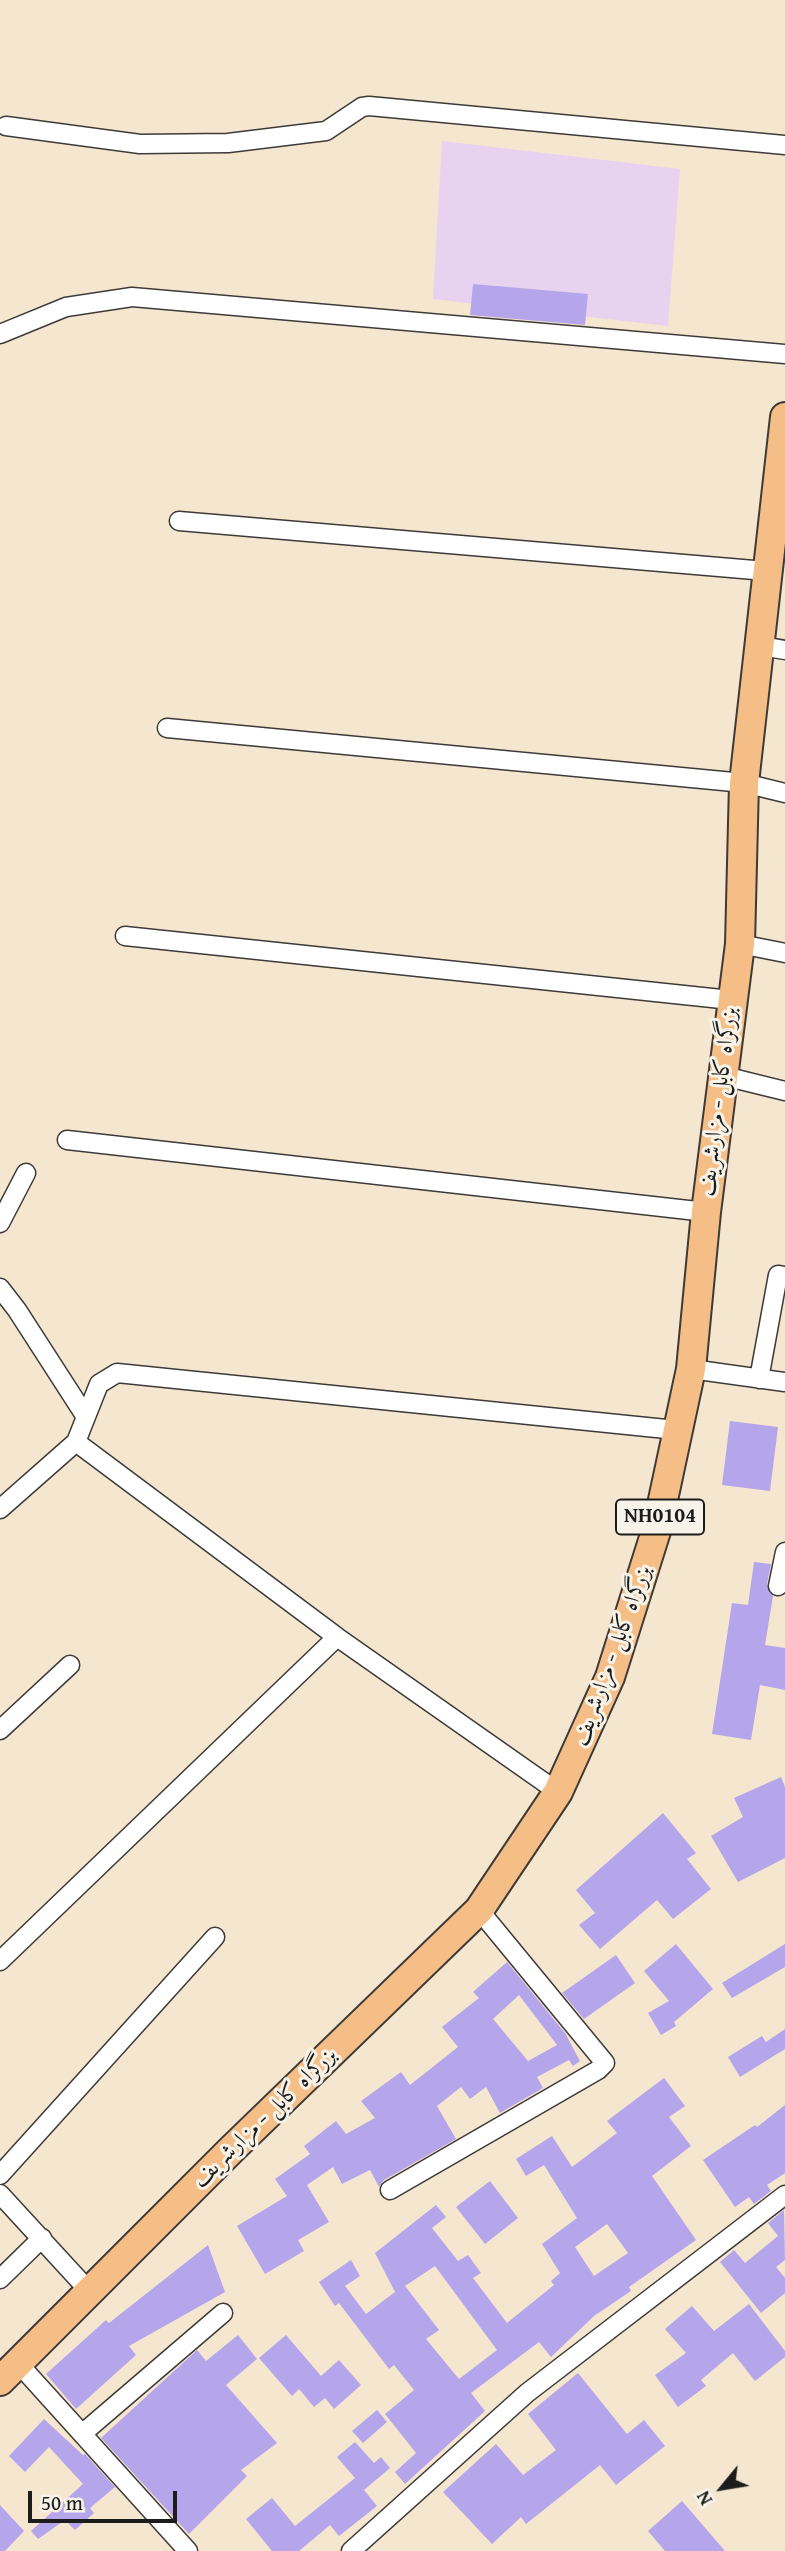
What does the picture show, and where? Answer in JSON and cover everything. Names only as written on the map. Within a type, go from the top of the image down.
[{"type":"highway","name":"بزرگراه کابل - مزارشریف","points":[[9,2372],[232,2149],[479,1910],[558,1793],[610,1677],[634,1610],[657,1528],[691,1369],[706,1212],[740,944],[744,783],[773,648],[766,571],[781,502],[785,417]]},
{"type":"street","points":[[6,126],[139,144],[228,143],[326,131],[362,107],[369,106],[785,145]]},
{"type":"street","points":[[0,334],[65,307],[132,297],[785,354]]},
{"type":"street","points":[[179,521],[766,571]]},
{"type":"street","points":[[167,729],[744,783],[785,793]]},
{"type":"street","points":[[125,936],[731,1000]]},
{"type":"street","points":[[740,944],[785,953]]},
{"type":"street","points":[[724,1076],[785,1091]]},
{"type":"street","points":[[67,1140],[706,1212]]},
{"type":"street","points":[[0,1223],[26,1173]]},
{"type":"street","points":[[759,1379],[779,1275],[785,1276]]},
{"type":"street","points":[[0,1288],[86,1417]]},
{"type":"street","points":[[691,1369],[785,1382]]},
{"type":"street","points":[[0,1509],[76,1441],[99,1384],[106,1377],[117,1373],[676,1430]]},
{"type":"street","points":[[76,1441],[337,1637],[558,1793]]},
{"type":"street","points":[[778,1586],[785,1552]]},
{"type":"street","points":[[0,1961],[337,1637]]},
{"type":"street","points":[[0,1730],[70,1665]]},
{"type":"street","points":[[390,2190],[598,2070],[605,2063],[479,1910]]},
{"type":"street","points":[[0,2175],[215,1937]]},
{"type":"street","points":[[0,2194],[90,2292]]},
{"type":"street","points":[[351,2551],[527,2393],[785,2195]]},
{"type":"street","points":[[0,2280],[42,2238]]},
{"type":"street","points":[[83,2433],[223,2313]]},
{"type":"street","points":[[9,2372],[83,2433],[188,2551]]},
{"type":"shaded area","points":[[442,141],[680,169],[668,326],[433,299]]},
{"type":"building","points":[[473,284],[588,294],[585,325],[470,315]]},
{"type":"building","points":[[730,1421],[778,1427],[770,1491],[722,1485]]},
{"type":"building","points":[[754,1562],[771,1564],[767,1584],[773,1596],[765,1645],[785,1648],[785,1690],[760,1685],[751,1740],[712,1734],[732,1603],[748,1605]]},
{"type":"building","points":[[781,1777],[785,1787],[785,1858],[738,1882],[711,1836],[743,1817],[734,1798]]},
{"type":"building","points":[[663,1813],[696,1853],[687,1859],[711,1889],[673,1919],[657,1900],[600,1949],[579,1925],[595,1913],[576,1890]]},
{"type":"building","points":[[676,1944],[713,1989],[674,2022],[676,2026],[661,2035],[648,2013],[669,2001],[644,1971]]},
{"type":"building","points":[[785,1944],[785,1967],[732,1998],[722,1983]]},
{"type":"building","points":[[616,1955],[635,1983],[584,2019],[562,1993]]},
{"type":"building","points":[[507,1962],[565,2033],[580,2061],[573,2066],[569,2060],[537,2077],[543,2088],[500,2113],[486,2087],[470,2099],[461,2087],[437,2106],[456,2139],[384,2180],[379,2187],[370,2170],[342,2184],[333,2167],[307,2185],[329,2222],[298,2240],[304,2251],[265,2274],[237,2226],[287,2196],[275,2179],[310,2154],[304,2146],[336,2121],[346,2134],[375,2118],[361,2101],[401,2072],[410,2085],[458,2047],[442,2027],[479,1998],[473,1992]],"holes":[[[519,1995],[557,2045],[528,2061],[493,2019]]]},
{"type":"building","points":[[785,2029],[785,2049],[740,2077],[728,2057],[762,2036],[766,2042]]},
{"type":"building","points":[[664,2078],[685,2106],[669,2117],[691,2146],[652,2176],[696,2240],[629,2287],[631,2291],[594,2316],[551,2357],[539,2342],[471,2393],[485,2411],[405,2484],[395,2472],[416,2453],[385,2414],[414,2390],[394,2365],[389,2369],[339,2303],[335,2306],[319,2282],[351,2260],[360,2276],[345,2286],[366,2314],[395,2292],[375,2253],[436,2205],[446,2217],[432,2228],[458,2261],[468,2255],[481,2273],[473,2278],[507,2323],[554,2285],[551,2281],[560,2273],[542,2244],[577,2218],[544,2165],[526,2176],[516,2159],[552,2136],[572,2167],[617,2133],[607,2121]],"holes":[[[607,2224],[628,2253],[594,2276],[575,2247]],[[435,2266],[497,2350],[459,2379],[426,2339],[439,2330],[405,2286]]]},
{"type":"building","points":[[785,2105],[785,2173],[767,2185],[771,2191],[754,2204],[749,2197],[735,2207],[703,2160],[755,2125],[757,2127]]},
{"type":"building","points":[[490,2181],[518,2218],[485,2244],[456,2207]]},
{"type":"building","points":[[784,2210],[785,2260],[776,2267],[785,2278],[785,2293],[761,2313],[720,2262],[734,2250],[745,2263],[778,2236],[768,2223]]},
{"type":"building","points":[[208,2245],[225,2292],[129,2346],[136,2355],[76,2409],[46,2374],[106,2320],[109,2323]]},
{"type":"building","points":[[749,2304],[785,2351],[785,2357],[755,2381],[733,2353],[701,2380],[706,2386],[678,2407],[655,2375],[686,2353],[665,2329],[692,2306],[714,2331]]},
{"type":"building","points":[[238,2335],[257,2359],[226,2385],[277,2443],[241,2470],[247,2476],[189,2534],[101,2438],[197,2350],[206,2361]]},
{"type":"building","points":[[286,2335],[321,2376],[339,2360],[361,2385],[334,2409],[325,2398],[314,2407],[299,2389],[292,2396],[259,2358]]},
{"type":"building","points":[[578,2373],[627,2434],[644,2420],[665,2446],[616,2485],[600,2465],[526,2524],[521,2517],[492,2544],[443,2492],[496,2444],[523,2475],[556,2450],[528,2414]]},
{"type":"building","points":[[377,2410],[387,2422],[363,2443],[352,2431]]},
{"type":"building","points":[[44,2419],[85,2454],[115,2487],[90,2508],[94,2513],[75,2530],[65,2520],[38,2539],[31,2531],[83,2484],[49,2447],[25,2472],[9,2456]]},
{"type":"building","points":[[355,2442],[374,2463],[381,2457],[390,2468],[364,2490],[377,2506],[339,2536],[330,2525],[299,2551],[272,2551],[246,2519],[272,2498],[295,2526],[355,2478],[337,2457]]},
{"type":"building","points":[[682,2501],[725,2551],[665,2551],[648,2531]]},
{"type":"building","points":[[0,2505],[24,2531],[5,2551],[0,2551]]}]
